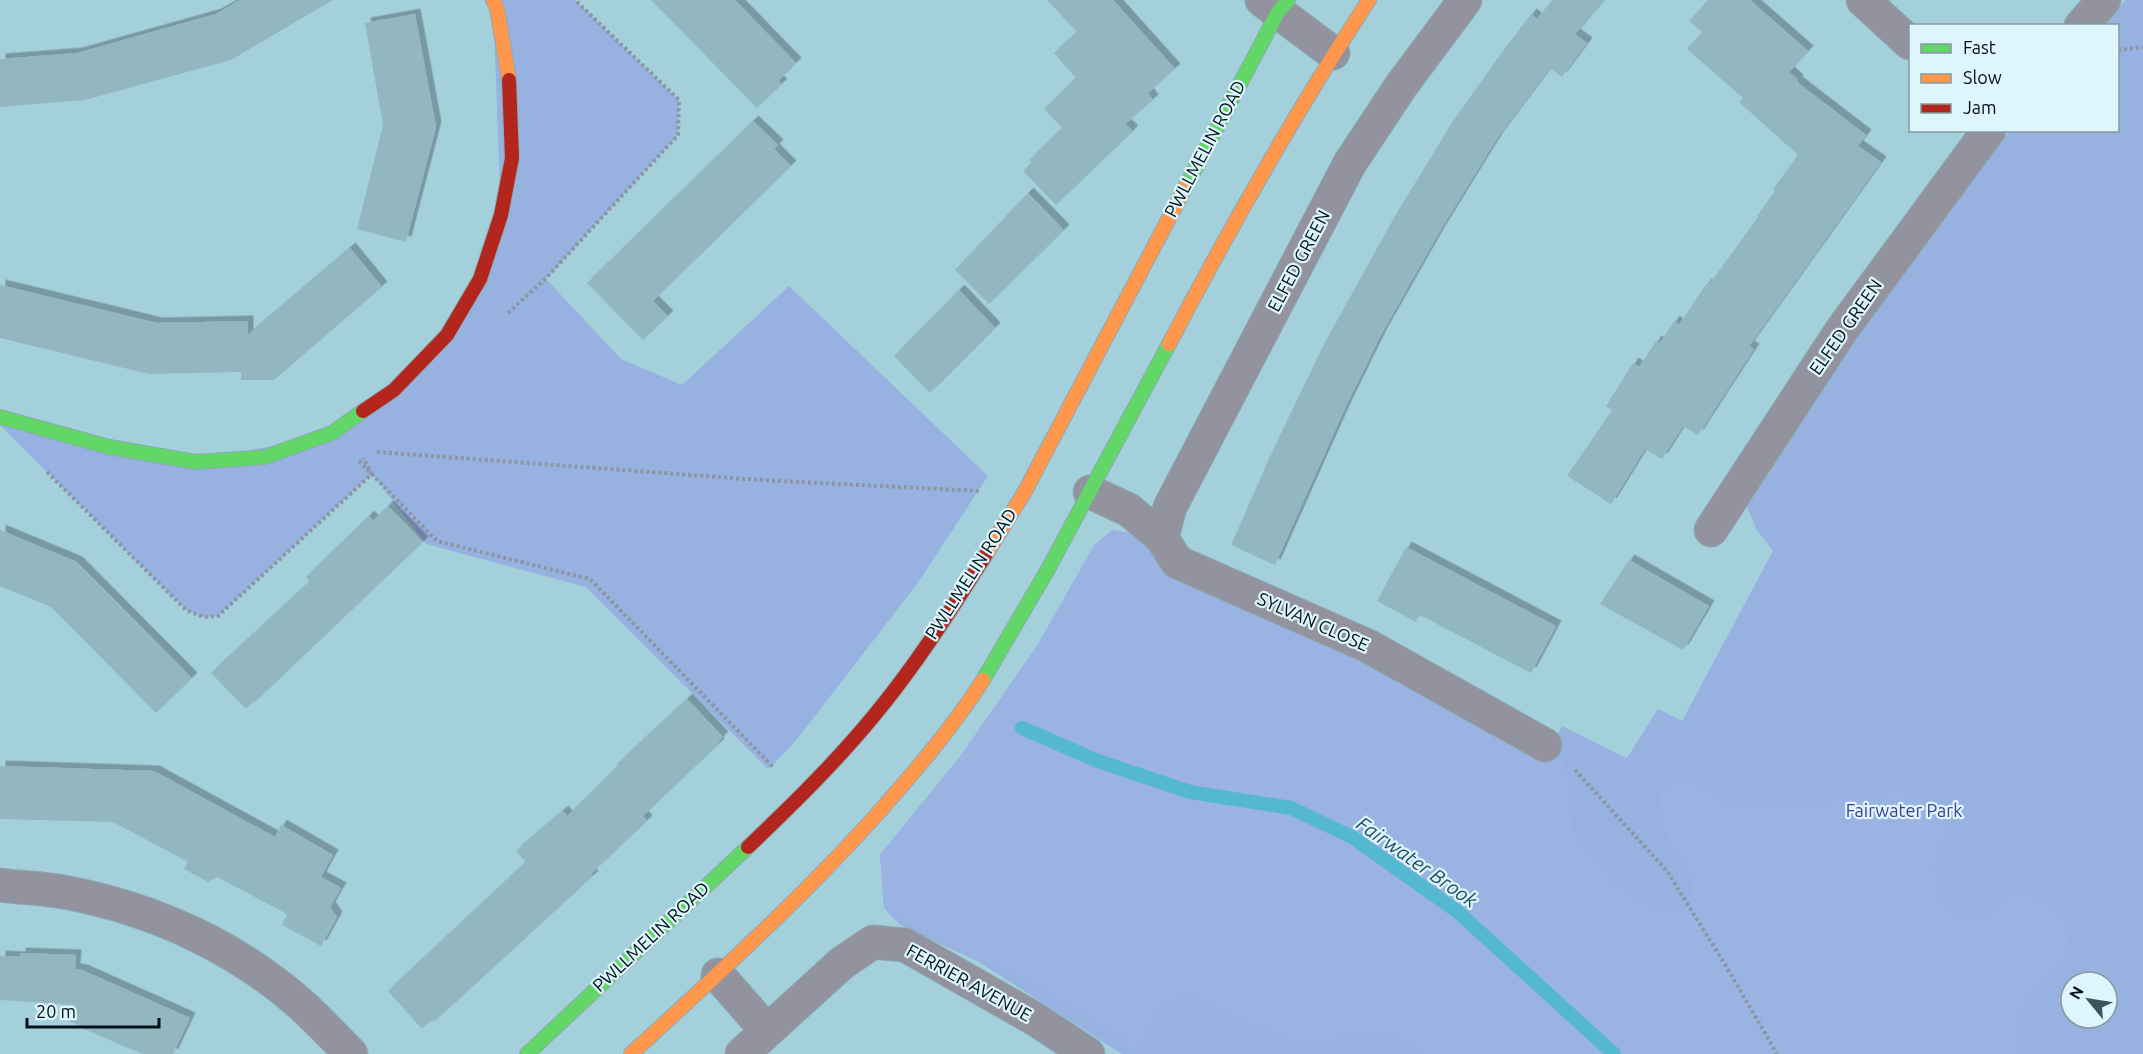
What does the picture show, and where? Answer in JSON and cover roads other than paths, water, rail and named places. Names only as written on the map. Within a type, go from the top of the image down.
[{"type":"street","points":[[0,417],[109,447],[196,462],[265,457],[332,434],[394,390],[447,335],[480,279],[501,215],[512,158],[509,77],[497,8],[493,0]]},
{"type":"street","points":[[631,1054],[718,975],[823,871],[909,777],[970,699],[1039,588],[1226,237],[1333,53],[1368,0]]},
{"type":"street","name":"ELFED GREEN","points":[[1162,538],[1170,507],[1350,163],[1401,86],[1466,0]]},
{"type":"street","points":[[1863,0],[1909,41]]},
{"type":"street","points":[[2083,24],[2104,0]]},
{"type":"street","points":[[1276,4],[1333,53]]},
{"type":"street","name":"PWLLMELIN ROAD","points":[[527,1054],[802,796],[873,717],[964,588],[1024,493],[1276,4]]},
{"type":"street","name":"ELFED GREEN","points":[[1711,530],[1841,331],[1988,132]]},
{"type":"street","name":"SYLVAN CLOSE","points":[[1090,492],[1129,510],[1162,538],[1177,562],[1368,646],[1545,745]]},
{"type":"street","points":[[0,885],[76,894],[125,906],[185,928],[252,966],[305,1007],[351,1054]]},
{"type":"street","name":"FERRIER AVENUE","points":[[767,1031],[842,963],[873,942],[905,945],[1035,1019],[1088,1054]]},
{"type":"street","points":[[718,975],[767,1031],[742,1054]]},
{"type":"waterway","name":"Fairwater Brook","points":[[1022,728],[1098,761],[1190,792],[1291,808],[1352,837],[1458,912],[1614,1054]]},
{"type":"park label","name":"Fairwater Park","points":[[1904,811]]}]
